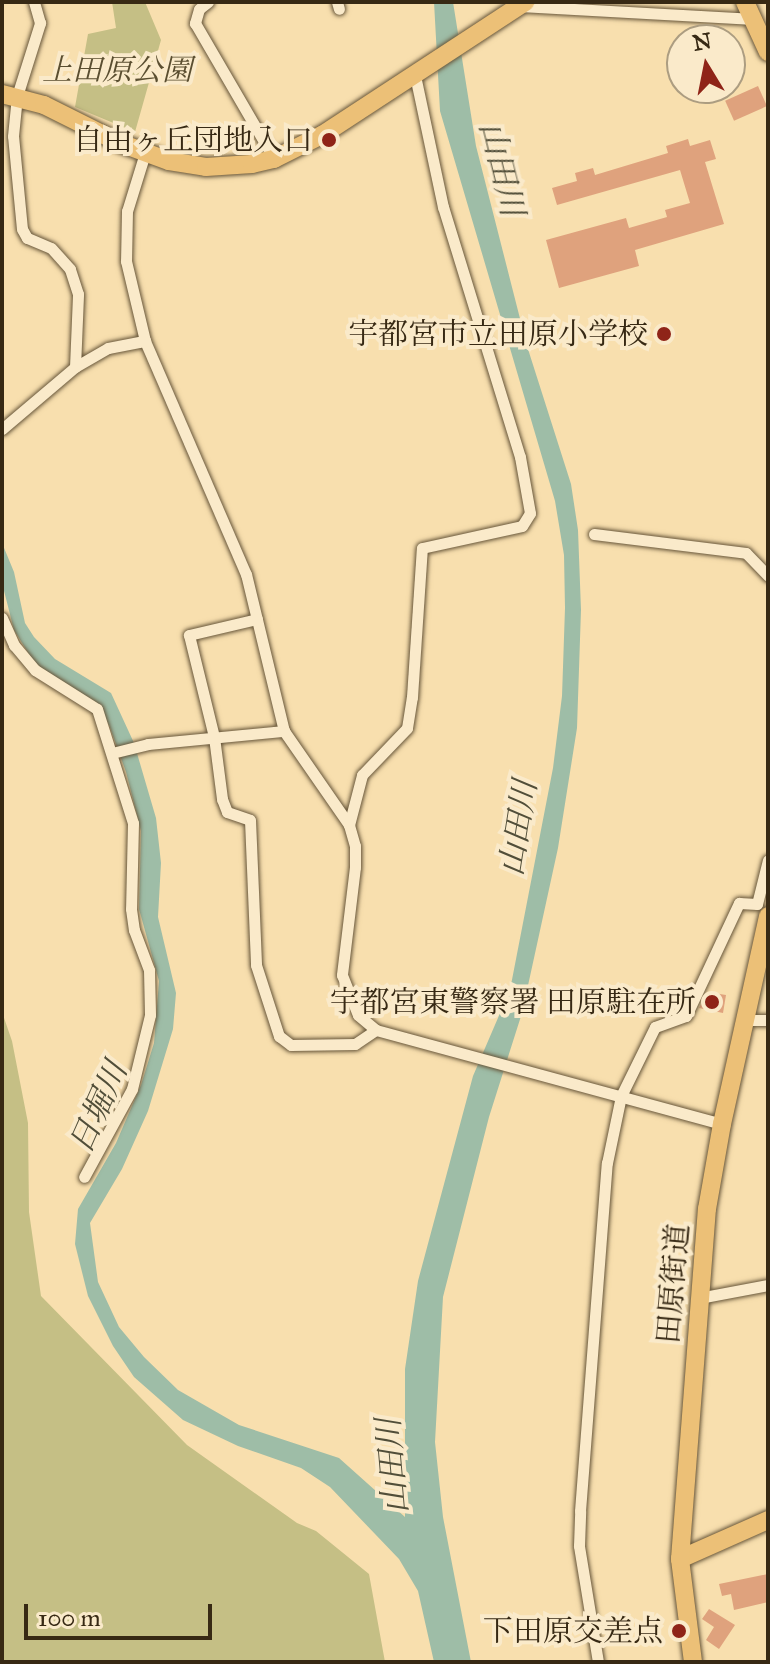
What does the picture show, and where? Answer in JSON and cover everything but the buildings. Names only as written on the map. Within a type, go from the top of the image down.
[{"type":"main road","points":[[9,95],[44,105],[145,153],[206,167],[274,159],[322,135],[523,4]]},
{"type":"main road","points":[[747,10],[768,52]]},
{"type":"main road","name":"田原街道","points":[[693,1662],[680,1559],[707,1209],[722,1124],[768,916]]},
{"type":"main road","points":[[680,1559],[768,1520]]},
{"type":"street","points":[[34,2],[40,23],[9,95],[22,229],[27,238],[51,248],[70,269],[78,294],[75,367]]},
{"type":"street","points":[[208,2],[199,9],[195,23],[274,159]]},
{"type":"street","points":[[523,4],[747,10]]},
{"type":"street","points":[[349,825],[362,775],[407,728],[412,697],[422,548],[522,526],[530,513],[516,443],[443,207],[419,72]]},
{"type":"street","points":[[145,153],[127,211],[126,261],[145,341],[246,574],[284,731],[349,825],[355,846],[355,867],[342,975],[358,1015],[376,1030],[722,1124]]},
{"type":"street","points":[[2,429],[75,367],[108,348],[145,341]]},
{"type":"street","points":[[594,534],[746,553],[768,576]]},
{"type":"street","points":[[2,618],[14,645],[35,670],[97,709],[133,823],[131,909],[152,991],[150,1015],[132,1089],[84,1177]]},
{"type":"street","points":[[257,619],[189,635],[214,737],[222,799],[227,812],[250,820],[256,965],[279,1036],[291,1045],[355,1044],[376,1030]]},
{"type":"street","points":[[112,753],[148,744],[284,731]]},
{"type":"street","points":[[598,1662],[579,1546],[580,1511],[607,1163],[621,1096],[655,1027],[686,1016],[739,903],[757,904],[768,860]]},
{"type":"street","points":[[745,1020],[768,1020]]},
{"type":"street","points":[[699,1298],[768,1285]]},
{"type":"green space","name":"上田原公園","points":[[112,2],[145,2],[161,40],[135,132],[75,107],[88,34],[116,28]]},
{"type":"green space","points":[[2,1012],[12,1041],[28,1123],[29,1212],[41,1296],[187,1445],[297,1523],[316,1531],[369,1574],[385,1662],[2,1662]]},
{"type":"shaded area","points":[[434,2],[453,2],[476,146],[527,346],[571,484],[578,530],[581,610],[577,728],[558,848],[522,1013],[489,1117],[443,1297],[435,1442],[443,1517],[471,1662],[434,1662],[418,1591],[399,1559],[330,1487],[301,1468],[238,1446],[183,1420],[134,1377],[113,1346],[88,1296],[75,1244],[78,1209],[116,1143],[141,1085],[154,1043],[159,981],[139,909],[141,831],[126,772],[109,725],[96,702],[51,679],[32,659],[14,630],[2,583],[2,543],[14,572],[25,623],[34,637],[55,659],[111,693],[134,743],[156,818],[161,863],[158,917],[176,993],[173,1029],[148,1111],[122,1169],[90,1223],[98,1282],[119,1327],[178,1390],[239,1425],[339,1458],[405,1517],[405,1369],[418,1281],[473,1076],[510,990],[553,768],[562,696],[565,608],[564,555],[555,501],[440,111]]},
{"type":"place","name":"自由ヶ丘団地入口","points":[[329,140]]},
{"type":"place","name":"宇都宮市立田原小学校","points":[[664,334]]},
{"type":"place","name":"宇都宮東警察署 田原駐在所","points":[[712,1002]]},
{"type":"place","name":"下田原交差点","points":[[679,1631]]},
{"type":"water label","name":"山田川","points":[[501,169]]},
{"type":"water label","name":"山田川","points":[[519,828]]},
{"type":"water label","name":"日堀川","points":[[99,1108]]},
{"type":"water label","name":"山田川","points":[[393,1466]]}]
